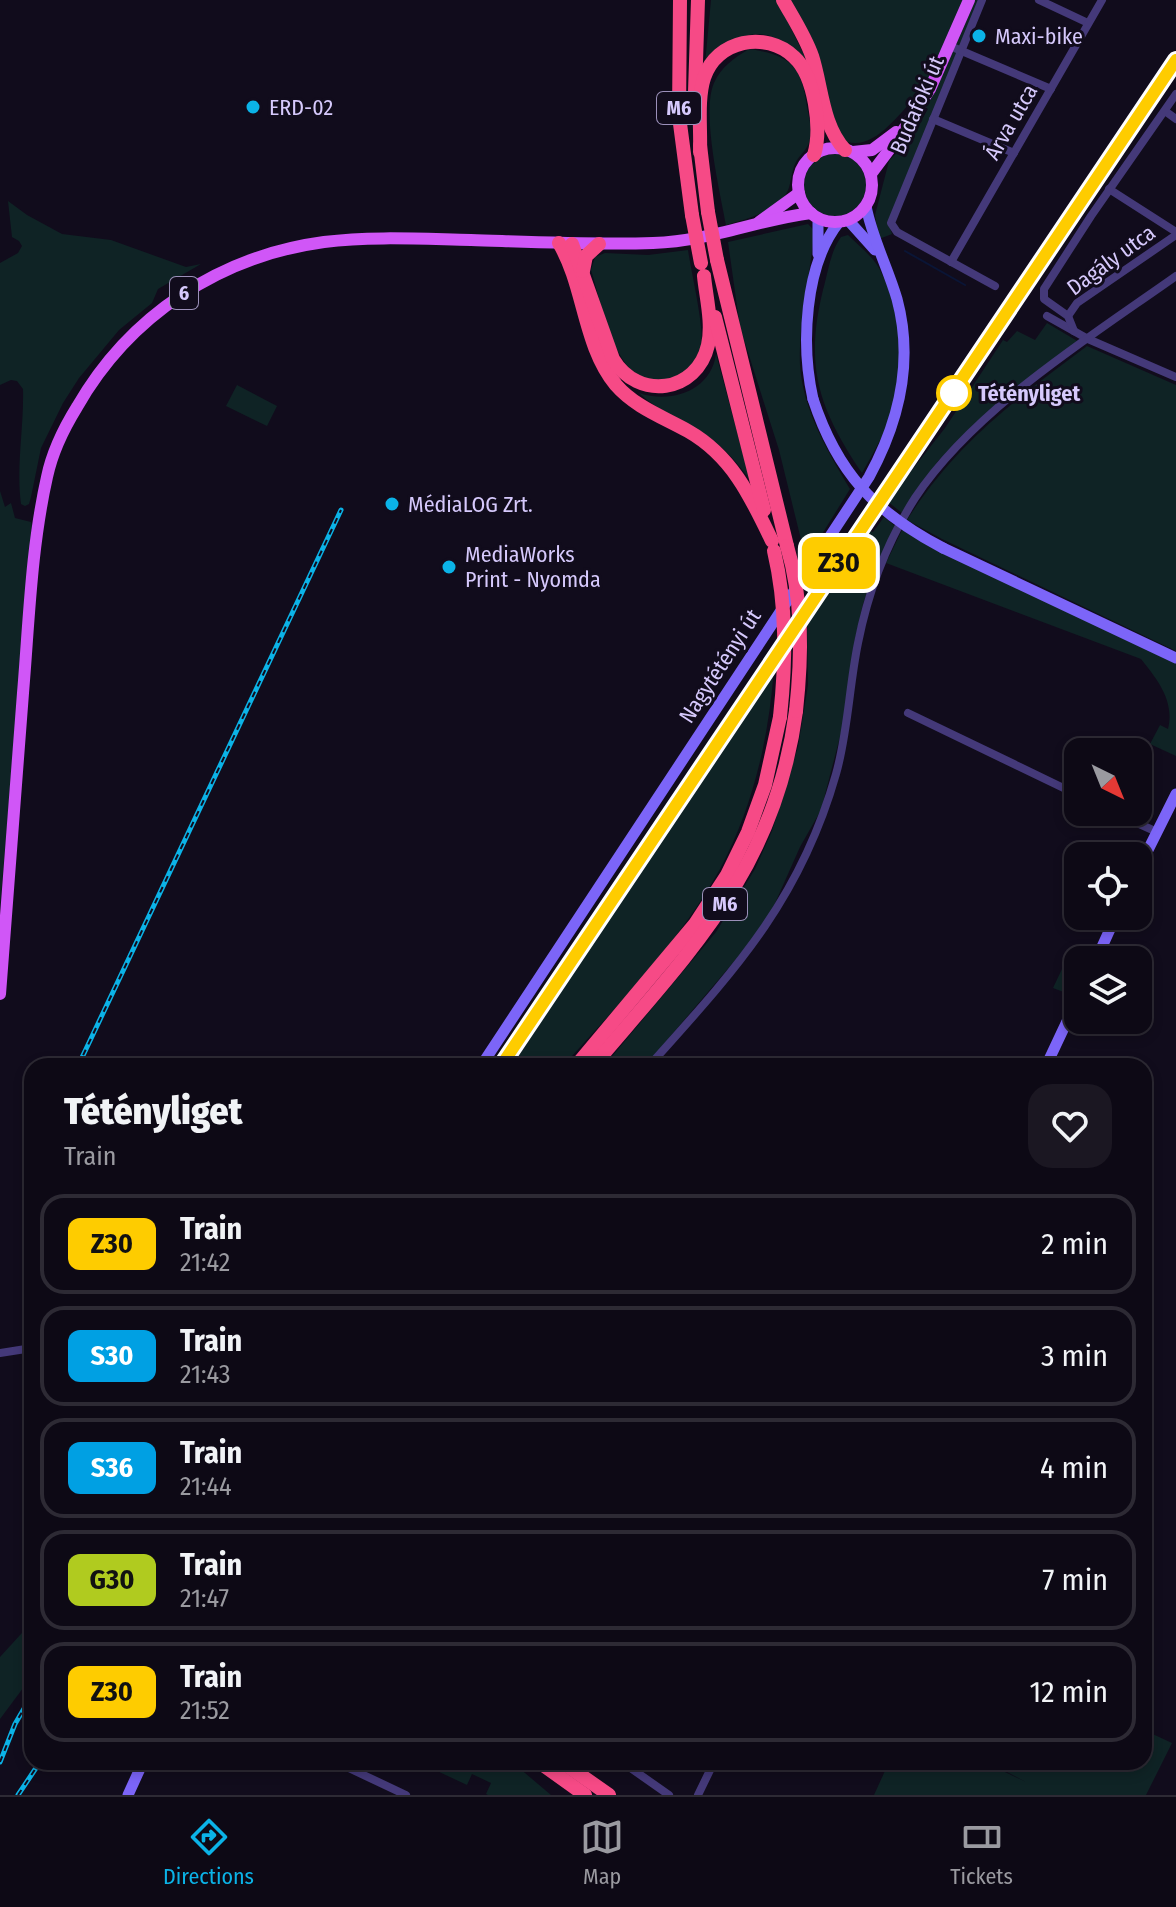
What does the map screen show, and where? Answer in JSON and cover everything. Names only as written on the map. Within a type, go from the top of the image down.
[{"type":"highway","name":"M6","points":[[600,1058],[705,932],[741,878],[762,838],[779,792],[796,711],[800,661],[798,598],[778,546],[703,269],[692,215],[679,116],[680,0]]},
{"type":"highway","name":"M6","points":[[583,1058],[695,924],[727,875],[762,794],[775,749],[780,717],[785,646],[778,546],[708,212],[695,81],[698,0]]},
{"type":"highway","points":[[783,0],[809,49],[834,138],[847,150]]},
{"type":"highway","points":[[700,152],[702,89],[708,69],[726,50],[740,43],[755,41],[775,45],[788,52],[807,75],[819,131],[814,155]]},
{"type":"highway","points":[[566,244],[615,364],[635,381],[653,387],[668,386],[683,379],[704,357],[710,329],[703,269]]},
{"type":"highway","points":[[576,268],[599,244]]},
{"type":"highway","points":[[576,268],[600,358],[612,380],[639,405],[691,433],[720,455],[748,491],[778,546]]},
{"type":"highway","points":[[550,1770],[585,1795]]},
{"type":"highway","points":[[573,1770],[609,1795]]},
{"type":"main road","name":"Budafoki út","points":[[871,174],[956,48],[968,19],[969,0]]},
{"type":"main road","name":"Budafoki út","points":[[847,150],[872,150],[914,114]]},
{"type":"main road","points":[[817,270],[815,216],[799,193],[801,172],[814,155],[829,149],[847,150],[861,158],[871,174],[872,187],[866,206],[843,221],[826,244],[817,270],[806,336],[806,362],[813,399],[829,441],[862,491],[903,525],[943,548],[1176,658]]},
{"type":"main road","name":"6","points":[[749,228],[799,193]]},
{"type":"main road","name":"Nagytétényi út","points":[[486,1058],[869,477],[882,452],[897,413],[904,347],[898,301],[866,206]]},
{"type":"main road","name":"6","points":[[0,994],[39,517],[52,461],[67,424],[94,377],[126,339],[163,307],[199,283],[237,265],[281,250],[354,239],[566,244],[681,241],[815,216],[843,221]]},
{"type":"main road","name":"Nagytétényi út","points":[[843,221],[866,238],[882,260]]},
{"type":"main road","points":[[1152,842],[1176,794]]},
{"type":"main road","points":[[1050,1058],[1064,1028]]},
{"type":"main road","points":[[128,1795],[139,1770]]},
{"type":"street","name":"Budafoki út","points":[[968,19],[982,0]]},
{"type":"street","points":[[1039,0],[1088,23]]},
{"type":"street","name":"Árva utca","points":[[951,262],[1102,0]]},
{"type":"street","name":"Budafoki út","points":[[951,262],[891,226],[933,119],[956,48]]},
{"type":"street","points":[[956,48],[1051,89]]},
{"type":"street","points":[[1074,331],[1068,316],[1044,299],[1044,289],[1176,94]]},
{"type":"street","points":[[1165,111],[1176,119]]},
{"type":"street","points":[[933,119],[1014,153]]},
{"type":"street","points":[[1109,189],[1176,234]]},
{"type":"street","name":"Dagály utca","points":[[1068,316],[1077,303],[1176,234]]},
{"type":"street","points":[[951,262],[995,286]]},
{"type":"street","points":[[660,1058],[759,938],[799,872],[814,839],[836,772],[857,644],[867,607],[879,568],[903,520],[940,465],[961,441],[1012,397],[1176,276]]},
{"type":"street","points":[[1047,316],[1088,339],[1176,377]]},
{"type":"street","points":[[908,713],[1064,788]]},
{"type":"street","points":[[1144,826],[1157,832]]},
{"type":"street","points":[[0,1353],[24,1349]]},
{"type":"street","points":[[353,1770],[406,1795]]},
{"type":"street","points":[[633,1770],[669,1795]]},
{"type":"street","points":[[698,1795],[710,1770]]},
{"type":"green space","points":[[711,0],[777,0],[810,67],[783,42],[758,34],[733,41],[705,64]]},
{"type":"green space","points":[[786,0],[979,0],[888,222],[892,234],[879,239],[875,215],[889,161],[910,139],[928,109],[914,99],[890,125],[871,139],[850,143],[839,138]]},
{"type":"green space","points":[[749,49],[775,55],[792,65],[802,81],[811,134],[808,146],[795,164],[788,191],[780,201],[758,214],[726,225],[713,152],[711,96],[720,72]]},
{"type":"green space","points":[[835,154],[857,163],[866,185],[857,207],[835,216],[813,207],[804,185],[813,163]]},
{"type":"green space","points":[[8,201],[62,234],[111,240],[186,267],[201,264],[158,289],[152,303],[119,330],[79,378],[41,448],[31,497],[25,506],[21,504],[19,476],[23,389],[17,381],[0,385],[0,263],[18,253],[22,246],[12,237]]},
{"type":"green space","points":[[808,224],[814,230],[801,331],[802,382],[811,414],[850,489],[806,560],[779,450],[740,327],[728,242]]},
{"type":"green space","points":[[848,235],[871,257],[881,272],[896,318],[899,351],[893,409],[862,473],[826,407],[816,365],[817,317],[828,270],[837,243],[841,237]]},
{"type":"green space","points":[[688,250],[700,321],[700,352],[692,367],[684,373],[658,381],[641,377],[629,368],[611,337],[591,270],[595,257],[605,253],[648,255]]},
{"type":"green space","points":[[1047,323],[1079,342],[1001,400],[971,427],[938,461],[902,513],[887,501],[890,493],[894,493],[945,428],[1003,340],[1007,342],[1017,331],[1035,340]]},
{"type":"green space","points":[[1087,346],[1176,385],[1176,651],[907,520],[946,468],[988,424]]},
{"type":"green space","points":[[716,354],[750,480],[716,442],[639,393],[664,397],[688,392],[706,377],[713,367]]},
{"type":"green space","points":[[237,385],[277,406],[267,426],[226,406]]},
{"type":"green space","points":[[0,491],[5,507],[11,503],[15,518],[31,522],[32,526],[0,908]]},
{"type":"green space","points":[[884,517],[895,526],[863,604],[842,729],[821,810],[800,847],[772,910],[754,938],[652,1058],[611,1058],[716,932],[755,869],[772,831],[798,747],[808,685],[807,619],[870,531],[873,532]]},
{"type":"green space","points":[[902,530],[1176,662],[1176,756],[1152,745],[1160,725],[1168,729],[1169,709],[1158,683],[1141,659],[886,563]]},
{"type":"green space","points":[[774,668],[758,772],[742,821],[720,869],[687,921],[647,972],[570,1058],[517,1058]]},
{"type":"green space","points":[[1064,965],[1064,992],[1053,988]]},
{"type":"green space","points":[[24,1631],[24,1687],[0,1719],[0,1657]]},
{"type":"green space","points":[[1152,1734],[1172,1743],[1146,1795],[874,1795],[885,1770],[1001,1770],[1026,1782],[1003,1770],[1152,1770]]},
{"type":"green space","points":[[435,1770],[521,1770],[551,1795],[488,1795],[491,1783],[472,1774],[467,1785]]},
{"type":"waterway","points":[[905,251],[965,285]]},
{"type":"railway","points":[[506,1058],[1176,60]]},
{"type":"railway","points":[[82,1058],[341,510]]},
{"type":"railway","points":[[0,1762],[24,1709]]},
{"type":"railway","points":[[18,1795],[35,1770]]},
{"type":"train","name":"Z30","points":[[506,1058],[1176,60]]},
{"type":"place","name":"Maxi-bike","points":[[979,36]]},
{"type":"place","name":"ERD-02","points":[[253,107]]},
{"type":"place","name":"Tétényliget","points":[[954,393]]},
{"type":"place","name":"MédiaLOG Zrt.","points":[[392,504]]},
{"type":"place","name":"MediaWorks Print - Nyomda","points":[[449,567]]}]
